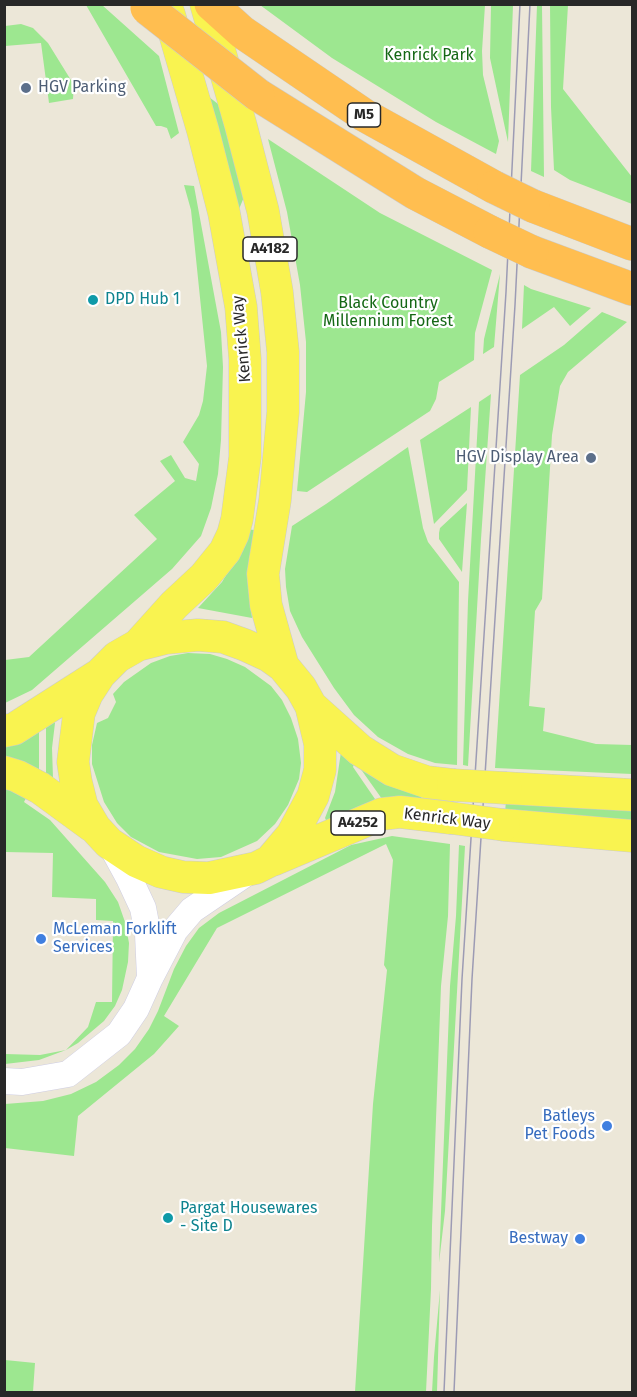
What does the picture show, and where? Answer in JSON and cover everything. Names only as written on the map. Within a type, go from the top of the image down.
[{"type":"highway","name":"M5","points":[[211,4],[242,32],[364,115],[494,187],[534,206],[633,244]]},
{"type":"highway","name":"M5","points":[[152,6],[258,94],[406,188],[532,252],[633,289]]},
{"type":"main road","name":"A4182","points":[[206,4],[263,211],[277,292],[283,352],[283,412],[275,500],[263,574],[266,604],[283,666]]},
{"type":"main road","name":"Kenrick Way","points":[[138,645],[174,605],[204,577],[225,551],[237,519],[245,457],[245,359],[241,308],[226,224],[203,131],[152,6]]},
{"type":"main road","name":"A4252","points":[[4,772],[40,788],[102,836],[136,861],[160,872],[183,877],[209,878],[263,865],[292,835],[313,796],[320,770],[320,744],[311,706],[301,688],[283,666],[246,645],[223,638],[198,635],[138,645],[117,657],[100,674],[87,694],[80,713],[73,762],[75,782],[82,806],[102,836]]},
{"type":"main road","name":"A4252","points":[[4,732],[15,729],[100,674]]},
{"type":"main road","name":"Kenrick Way","points":[[311,706],[360,750],[392,770],[427,782],[633,795]]},
{"type":"main road","name":"Kenrick Way","points":[[263,865],[382,814],[400,812],[504,825],[633,836]]},
{"type":"street","points":[[102,836],[129,878],[142,908],[148,934],[150,978]]},
{"type":"street","points":[[4,1082],[22,1082],[68,1074],[119,1034],[136,1009],[175,930],[192,910],[226,886],[263,865]]},
{"type":"green space","points":[[86,5],[102,5],[159,56],[179,133],[171,139],[167,128],[156,126]]},
{"type":"green space","name":"Kenrick Park","points":[[260,5],[485,5],[483,75],[499,141],[496,154],[436,122],[332,58]]},
{"type":"green space","points":[[491,5],[513,5],[508,142],[490,58]]},
{"type":"green space","points":[[537,5],[542,5],[544,177],[531,171]]},
{"type":"green space","points":[[550,5],[568,5],[563,89],[632,177],[632,204],[570,180],[554,170]]},
{"type":"green space","points":[[21,24],[33,28],[48,43],[74,85],[73,99],[49,103],[41,43],[5,46],[5,26]]},
{"type":"green space","points":[[209,97],[222,107],[244,197],[237,214]]},
{"type":"green space","name":"Black Country Millennium Forest","points":[[268,139],[380,213],[492,270],[475,333],[474,360],[439,382],[436,399],[430,411],[307,492],[297,491],[306,392],[306,342],[300,285],[287,212]]},
{"type":"green space","points":[[184,185],[194,186],[221,332],[223,367],[221,440],[218,474],[211,508],[201,536],[172,569],[32,690],[5,703],[5,660],[29,657],[157,539],[134,515],[175,481],[160,461],[171,455],[185,478],[196,481],[199,464],[183,442],[199,415],[207,366],[191,210]]},
{"type":"green space","points":[[500,274],[494,347],[483,354],[484,339]]},
{"type":"green space","points":[[524,285],[591,308],[570,326],[554,307],[522,329]]},
{"type":"green space","points":[[602,312],[627,322],[568,372],[560,386],[552,435],[542,599],[535,611],[529,706],[545,708],[543,731],[596,744],[632,745],[632,774],[495,768],[520,375],[564,345]]},
{"type":"green space","points":[[491,394],[468,766],[463,765],[468,601],[479,402]]},
{"type":"green space","points":[[471,407],[467,490],[434,524],[420,440]]},
{"type":"green space","points":[[408,447],[423,528],[428,542],[459,582],[457,765],[435,763],[408,754],[378,737],[354,715],[302,637],[290,611],[286,587],[285,569],[292,526]]},
{"type":"green space","points":[[467,503],[462,572],[439,539],[439,533],[440,528]]},
{"type":"green space","points":[[247,529],[254,530],[250,594],[252,618],[198,608],[222,582],[236,558]]},
{"type":"green space","points":[[188,653],[210,654],[227,659],[245,667],[271,686],[282,700],[298,739],[301,763],[299,779],[288,805],[275,824],[257,841],[221,857],[197,859],[159,852],[131,837],[117,823],[104,802],[92,764],[92,745],[97,723],[108,718],[116,702],[113,694],[124,682],[151,663],[170,656]]},
{"type":"green space","points":[[52,719],[55,723],[52,748],[53,778],[51,780],[46,776],[46,722]]},
{"type":"green space","points":[[39,728],[39,772],[5,759],[5,741]]},
{"type":"green space","points":[[341,752],[355,761],[353,767],[375,799],[373,803],[358,807],[327,822],[325,818],[335,792]]},
{"type":"green space","points":[[360,768],[422,793],[421,803],[382,799]]},
{"type":"green space","points":[[5,784],[28,794],[24,802],[50,820],[105,882],[118,902],[125,922],[129,943],[128,962],[122,990],[115,1006],[104,1021],[66,1050],[88,1027],[96,1002],[112,1002],[113,921],[96,920],[96,899],[52,897],[53,853],[5,852]]},
{"type":"green space","points":[[506,800],[632,805],[632,823],[505,813]]},
{"type":"green space","points":[[392,836],[450,844],[448,916],[441,986],[426,1392],[355,1392],[373,1104],[387,970],[384,965],[393,860],[386,844],[217,928],[164,1016],[179,1026],[154,1054],[78,1116],[74,1156],[5,1148],[5,1104],[43,1101],[71,1094],[96,1082],[119,1065],[135,1049],[149,1029],[186,946],[199,928],[219,913],[351,845]]},
{"type":"green space","points":[[459,845],[465,846],[445,1211],[439,1263],[450,986]]},
{"type":"green space","points":[[66,1050],[39,1060],[5,1064],[5,1054],[40,1055]]},
{"type":"green space","points":[[440,1290],[437,1392],[432,1392],[434,1357]]},
{"type":"green space","points":[[5,1360],[35,1363],[33,1392],[5,1392]]},
{"type":"tram line","points":[[444,1392],[462,979],[506,292],[520,4]]},
{"type":"tram line","points":[[454,1392],[472,979],[515,305],[530,4]]},
{"type":"place","name":"HGV Parking","points":[[26,88]]},
{"type":"place","name":"DPD Hub 1","points":[[93,300]]},
{"type":"place","name":"HGV Display Area","points":[[591,458]]},
{"type":"place","name":"McLeman Forklift Services","points":[[41,939]]},
{"type":"place","name":"Batleys Pet Foods","points":[[607,1126]]},
{"type":"place","name":"Pargat Housewares - Site D","points":[[168,1218]]},
{"type":"place","name":"Bestway","points":[[580,1239]]}]
